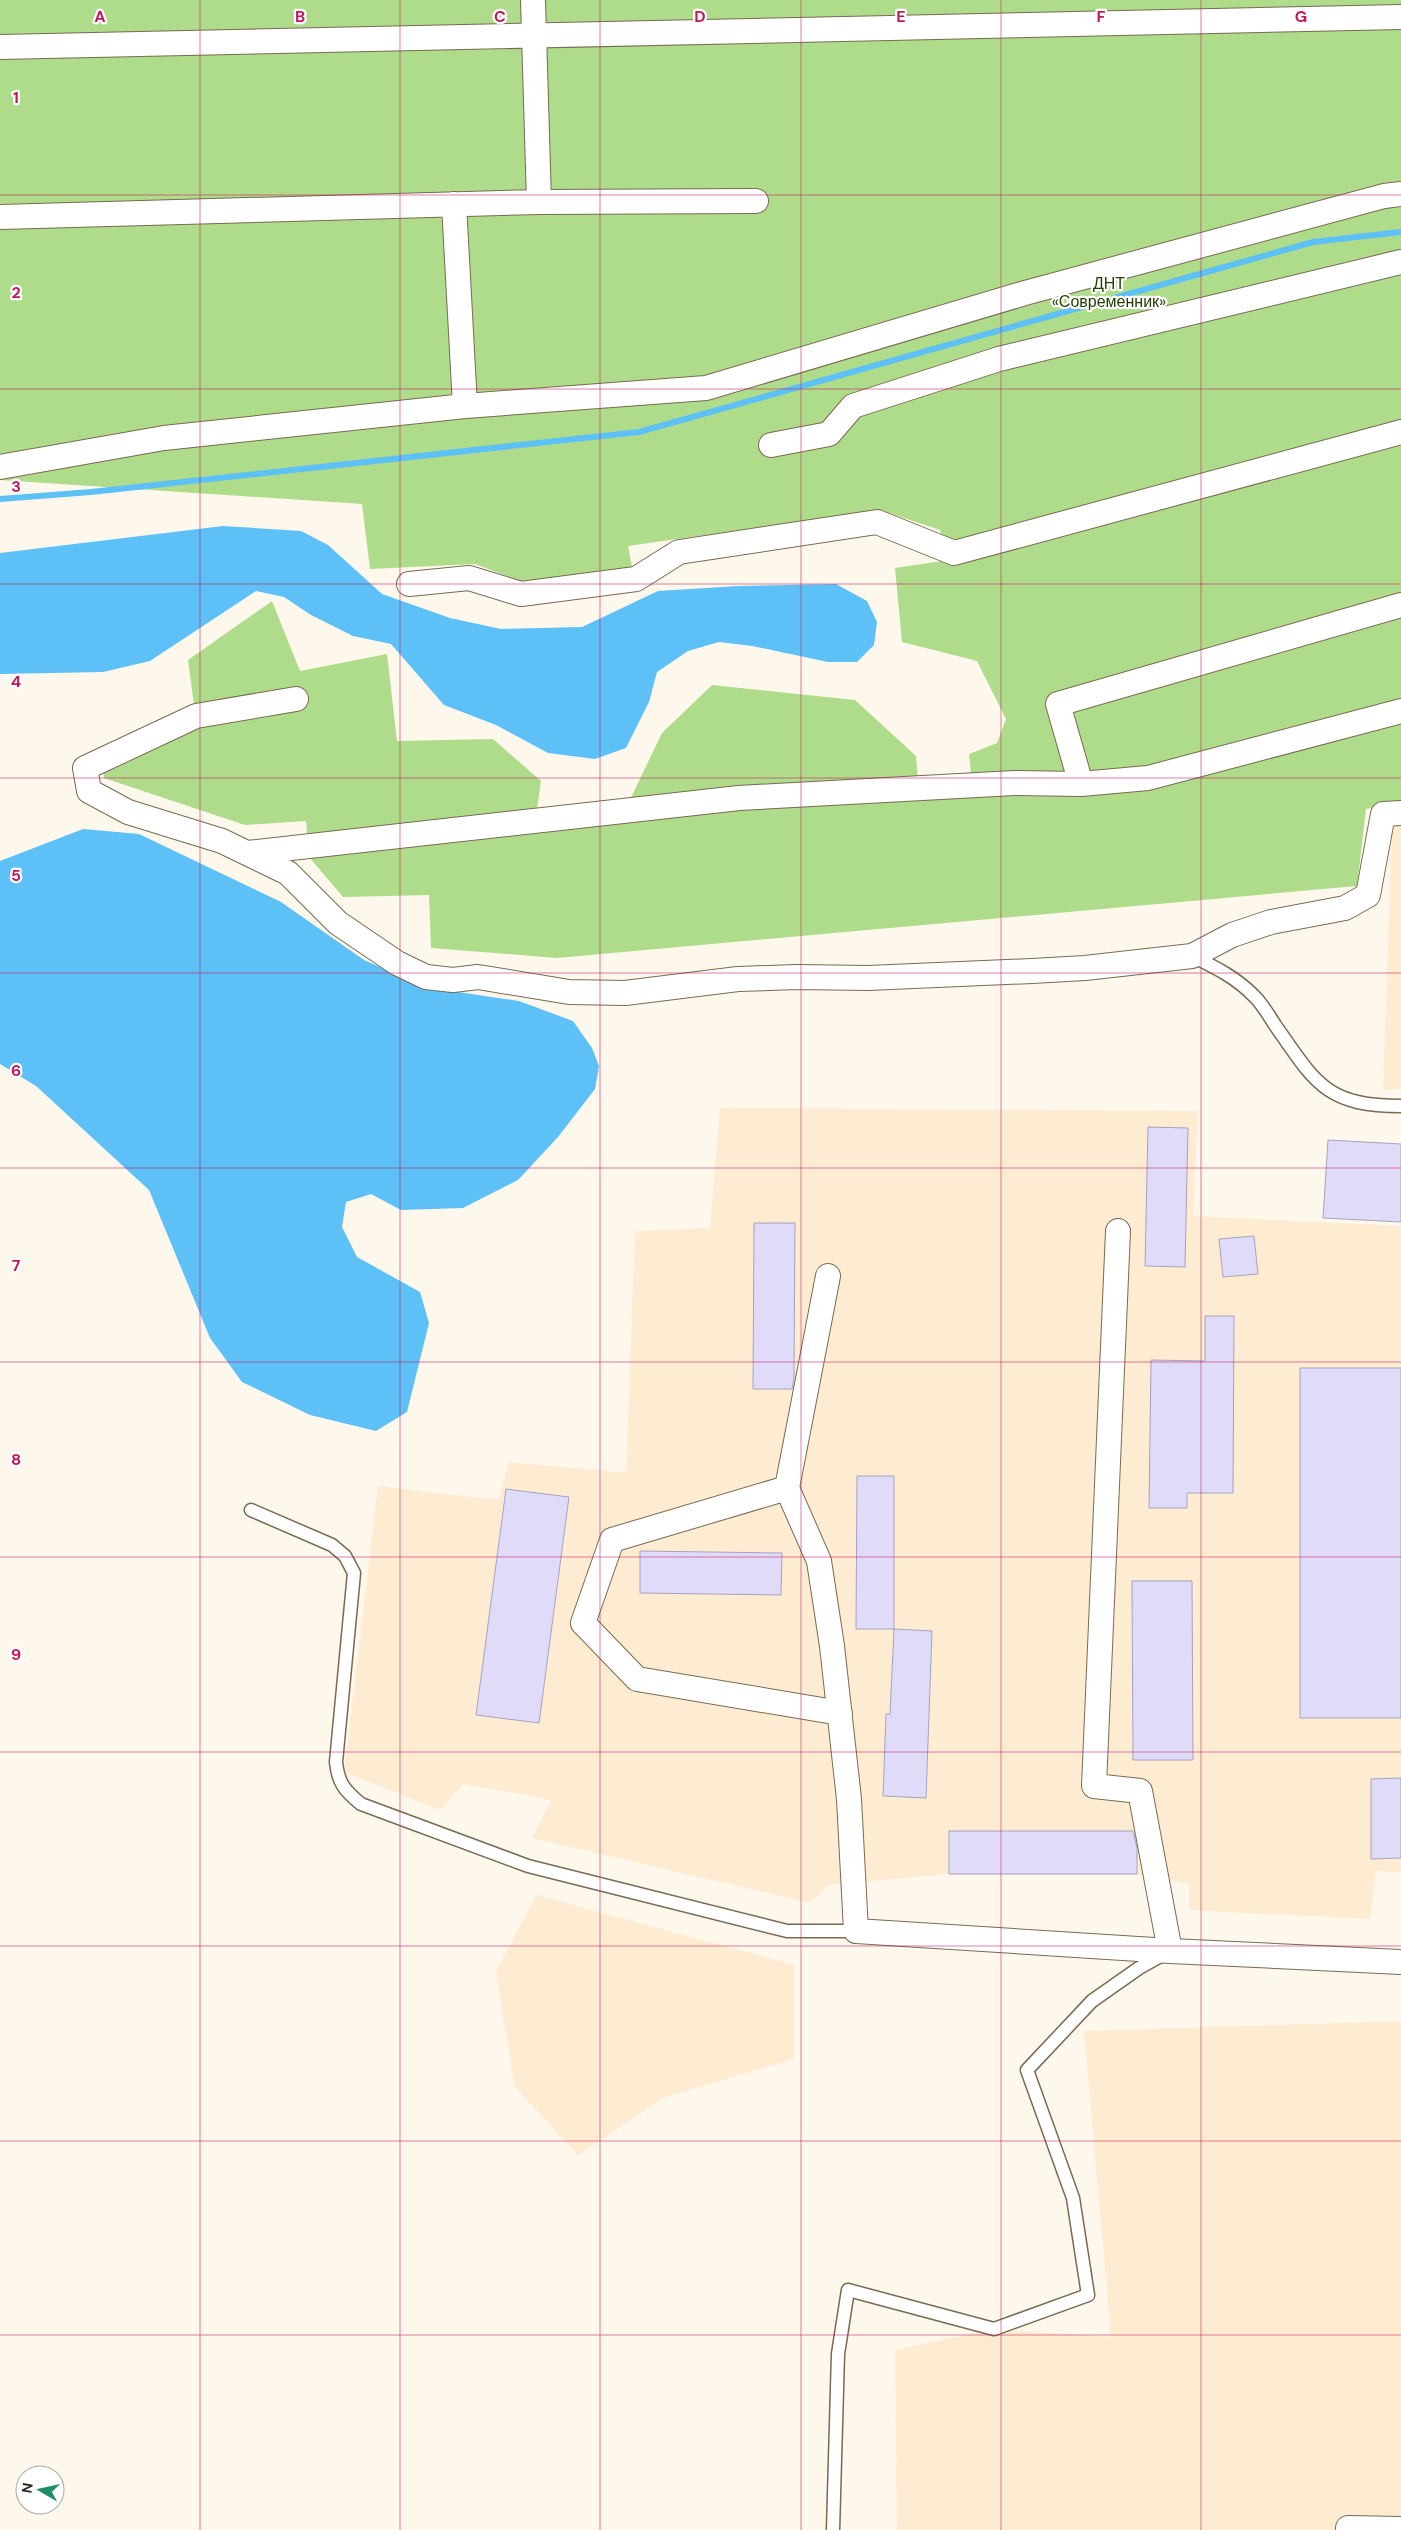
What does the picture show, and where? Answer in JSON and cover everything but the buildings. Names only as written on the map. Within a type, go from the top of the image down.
[{"type":"street","points":[[533,0],[539,202]]},
{"type":"street","points":[[0,47],[1401,18]]},
{"type":"street","points":[[0,467],[164,438],[465,406],[706,388],[1025,293],[1384,196],[1401,194]]},
{"type":"street","points":[[0,217],[539,202],[756,201]]},
{"type":"street","points":[[454,204],[465,406]]},
{"type":"street","points":[[771,446],[829,434],[853,406],[999,359],[1401,262]]},
{"type":"street","points":[[409,584],[470,578],[521,594],[636,579],[679,552],[877,522],[954,553],[1401,432]]},
{"type":"street","points":[[1081,784],[1058,704],[1401,605]]},
{"type":"street","points":[[296,699],[196,716],[85,768],[88,791],[128,812],[222,841],[288,873],[338,923],[397,963],[426,977],[453,980],[478,977],[569,992],[625,993],[738,979],[797,976],[868,978],[1085,968],[1192,956],[1232,935],[1271,922],[1345,908],[1368,895],[1383,814],[1401,813]]},
{"type":"street","points":[[247,852],[738,798],[1014,783],[1081,784],[1148,778],[1401,711]]},
{"type":"street","points":[[1118,1231],[1094,1786],[1140,1791],[1170,1951]]},
{"type":"street","points":[[828,1276],[787,1488],[819,1561],[840,1713],[849,1799],[856,1931],[1170,1951],[1401,1962]]},
{"type":"street","points":[[787,1488],[612,1540],[583,1623],[637,1679],[840,1713]]},
{"type":"street","points":[[1348,2528],[1401,2529]]},
{"type":"lane","points":[[1192,956],[1223,970],[1256,998],[1311,1078],[1329,1093],[1357,1102],[1401,1106]]},
{"type":"lane","points":[[251,1510],[332,1545],[345,1556],[354,1573],[336,1762],[338,1779],[344,1791],[361,1804],[528,1866],[787,1931],[856,1931]]},
{"type":"lane","points":[[833,2530],[838,2354],[848,2290],[994,2328],[1088,2295],[1073,2198],[1026,2070],[1092,2001],[1139,1968],[1170,1951]]},
{"type":"shaded area","points":[[1401,824],[1401,1089],[1383,1090],[1392,825]]},
{"type":"shaded area","points":[[720,1108],[1198,1111],[1193,1216],[1401,1226],[1401,1872],[1376,1871],[1370,1919],[1189,1910],[1189,1884],[1137,1874],[949,1874],[828,1885],[811,1903],[532,1838],[551,1800],[464,1784],[440,1810],[344,1772],[378,1486],[498,1500],[509,1462],[626,1473],[635,1231],[710,1228]]},
{"type":"shaded area","points":[[536,1895],[794,1965],[794,2059],[665,2097],[578,2155],[515,2087],[496,1972]]},
{"type":"shaded area","points":[[1401,2021],[1401,2530],[897,2530],[895,2350],[994,2329],[1111,2337],[1084,2031]]},
{"type":"green space","name":"ДНТ «Современник»","points":[[0,0],[1401,0],[1401,802],[1366,809],[1357,886],[557,958],[431,948],[429,895],[343,897],[309,857],[306,821],[245,825],[104,778],[101,754],[194,705],[188,660],[272,601],[300,671],[387,654],[397,741],[493,739],[541,781],[536,816],[626,808],[662,733],[712,685],[855,700],[916,756],[919,792],[973,793],[969,754],[997,743],[1006,719],[977,661],[902,642],[895,568],[949,560],[940,530],[880,510],[628,546],[632,567],[525,583],[475,564],[370,569],[362,504],[0,480]]},
{"type":"water","points":[[223,526],[301,531],[328,545],[382,594],[450,618],[501,629],[582,627],[658,591],[738,586],[836,584],[867,601],[877,622],[874,645],[857,662],[828,662],[752,646],[719,642],[688,651],[657,672],[649,702],[626,748],[595,759],[548,753],[496,725],[444,705],[391,644],[353,636],[311,615],[284,597],[256,591],[150,661],[103,672],[0,674],[0,553]]},
{"type":"water","points":[[83,829],[139,834],[281,902],[364,960],[425,987],[519,1001],[573,1021],[592,1048],[599,1066],[595,1089],[558,1137],[518,1180],[463,1208],[401,1210],[371,1194],[346,1202],[342,1227],[357,1257],[420,1292],[429,1323],[407,1412],[376,1431],[310,1415],[242,1382],[210,1338],[149,1190],[36,1086],[0,1064],[0,861]]},
{"type":"waterway","points":[[0,499],[91,492],[639,432],[1313,242],[1401,232]]}]
